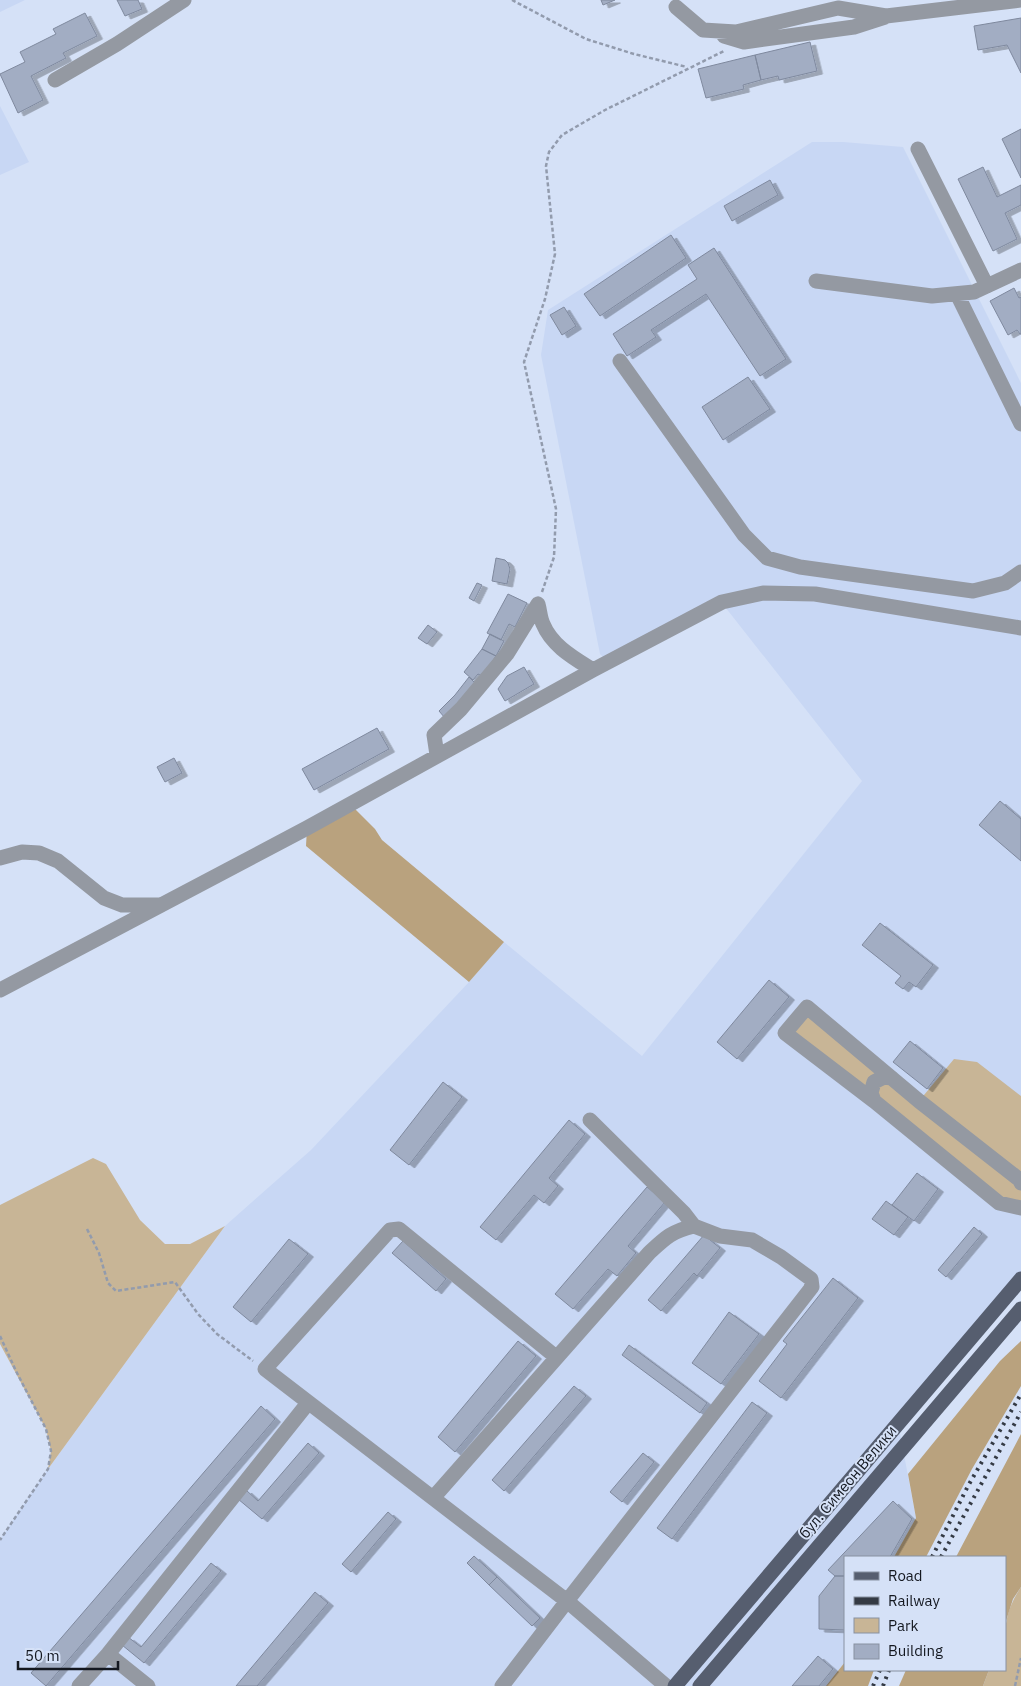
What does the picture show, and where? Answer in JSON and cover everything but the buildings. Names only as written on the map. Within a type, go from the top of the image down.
[{"type":"main road","name":"бул. Симеон Велики","points":[[675,1686],[1021,1279]]},
{"type":"main road","name":"бул. Симеон Велики","points":[[700,1686],[1021,1309]]},
{"type":"street","points":[[56,80],[117,44],[184,0]]},
{"type":"street","points":[[676,8],[703,30],[744,42],[854,27],[886,16],[1021,0]]},
{"type":"street","points":[[703,30],[736,32],[838,8],[886,16]]},
{"type":"street","points":[[918,149],[987,286]]},
{"type":"street","points":[[816,281],[932,296],[974,292],[1021,270]]},
{"type":"street","points":[[957,294],[1021,424]]},
{"type":"street","points":[[620,361],[744,535],[767,558],[800,567],[973,591],[1005,583],[1021,572]]},
{"type":"street","points":[[0,990],[163,905],[593,670],[722,602],[764,594],[815,594],[1021,628]]},
{"type":"street","points":[[538,604],[543,624],[551,637],[567,654],[593,670]]},
{"type":"street","points":[[437,755],[434,735],[461,709],[507,654],[538,604]]},
{"type":"street","points":[[0,858],[22,852],[39,853],[58,861],[104,898],[122,905],[163,905]]},
{"type":"street","points":[[1021,1183],[1020,1180],[892,1078],[807,1006],[785,1033],[874,1101],[999,1204],[1021,1208]]},
{"type":"street","points":[[874,1101],[871,1093],[874,1082],[884,1077],[892,1078]]},
{"type":"street","points":[[502,1686],[812,1287],[811,1280],[781,1257],[752,1240],[720,1236],[694,1226],[590,1120]]},
{"type":"street","points":[[433,1498],[649,1253],[677,1230],[694,1226]]},
{"type":"street","points":[[556,1357],[399,1229],[390,1230],[265,1369],[567,1601],[666,1686]]},
{"type":"street","points":[[79,1686],[108,1654],[308,1403]]},
{"type":"street","points":[[108,1654],[148,1686]]},
{"type":"path","points":[[512,0],[586,39],[634,54],[688,67]]},
{"type":"path","points":[[538,604],[554,557],[556,509],[524,362],[545,299],[555,254],[546,166],[549,152],[562,135],[605,110],[688,67],[744,42]]},
{"type":"path","points":[[87,1229],[99,1253],[108,1283],[116,1291],[175,1282],[198,1314],[217,1334],[265,1369]]},
{"type":"path","points":[[0,1336],[46,1429],[52,1450],[48,1469],[0,1540]]},
{"type":"path","points":[[1015,1686],[1021,1658]]},
{"type":"shaded area","points":[[0,0],[25,0],[0,12]]},
{"type":"shaded area","points":[[0,106],[29,162],[0,175]]},
{"type":"shaded area","points":[[812,142],[843,142],[903,147],[1021,383],[1021,1279],[898,1423],[916,1518],[895,1556],[844,1556],[844,1663],[826,1686],[0,1686],[0,1540],[48,1469],[225,1226],[311,1150],[469,982],[504,942],[642,1056],[862,781],[722,603],[608,662],[600,654],[541,355],[548,310]]},
{"type":"shaded area","points":[[350,804],[375,829],[382,840],[504,942],[469,982],[306,846],[307,828]]},
{"type":"shaded area","points":[[1021,1341],[1021,1386],[972,1469],[927,1556],[895,1556],[916,1518],[908,1474],[1000,1361]]},
{"type":"shaded area","points":[[1021,1434],[1021,1587],[1013,1599],[1006,1621],[1006,1556],[957,1556]]},
{"type":"shaded area","points":[[844,1663],[844,1671],[874,1671],[868,1686],[826,1686]]},
{"type":"shaded area","points":[[906,1671],[989,1671],[983,1686],[899,1686]]},
{"type":"green space","points":[[807,1007],[919,1101],[954,1059],[977,1062],[1021,1096],[1021,1208],[999,1203],[785,1033]]},
{"type":"green space","points":[[93,1158],[106,1164],[140,1220],[165,1244],[190,1244],[225,1226],[48,1469],[51,1451],[46,1429],[0,1344],[0,1205]]},
{"type":"green space","points":[[1021,1587],[1021,1686],[983,1686],[989,1671],[1006,1671],[1007,1617]]},
{"type":"railway","points":[[933,1556],[968,1486],[1021,1394]]},
{"type":"railway","points":[[942,1556],[1021,1412]]},
{"type":"railway","points":[[873,1686],[880,1671]]},
{"type":"railway","points":[[883,1686],[889,1671]]}]
